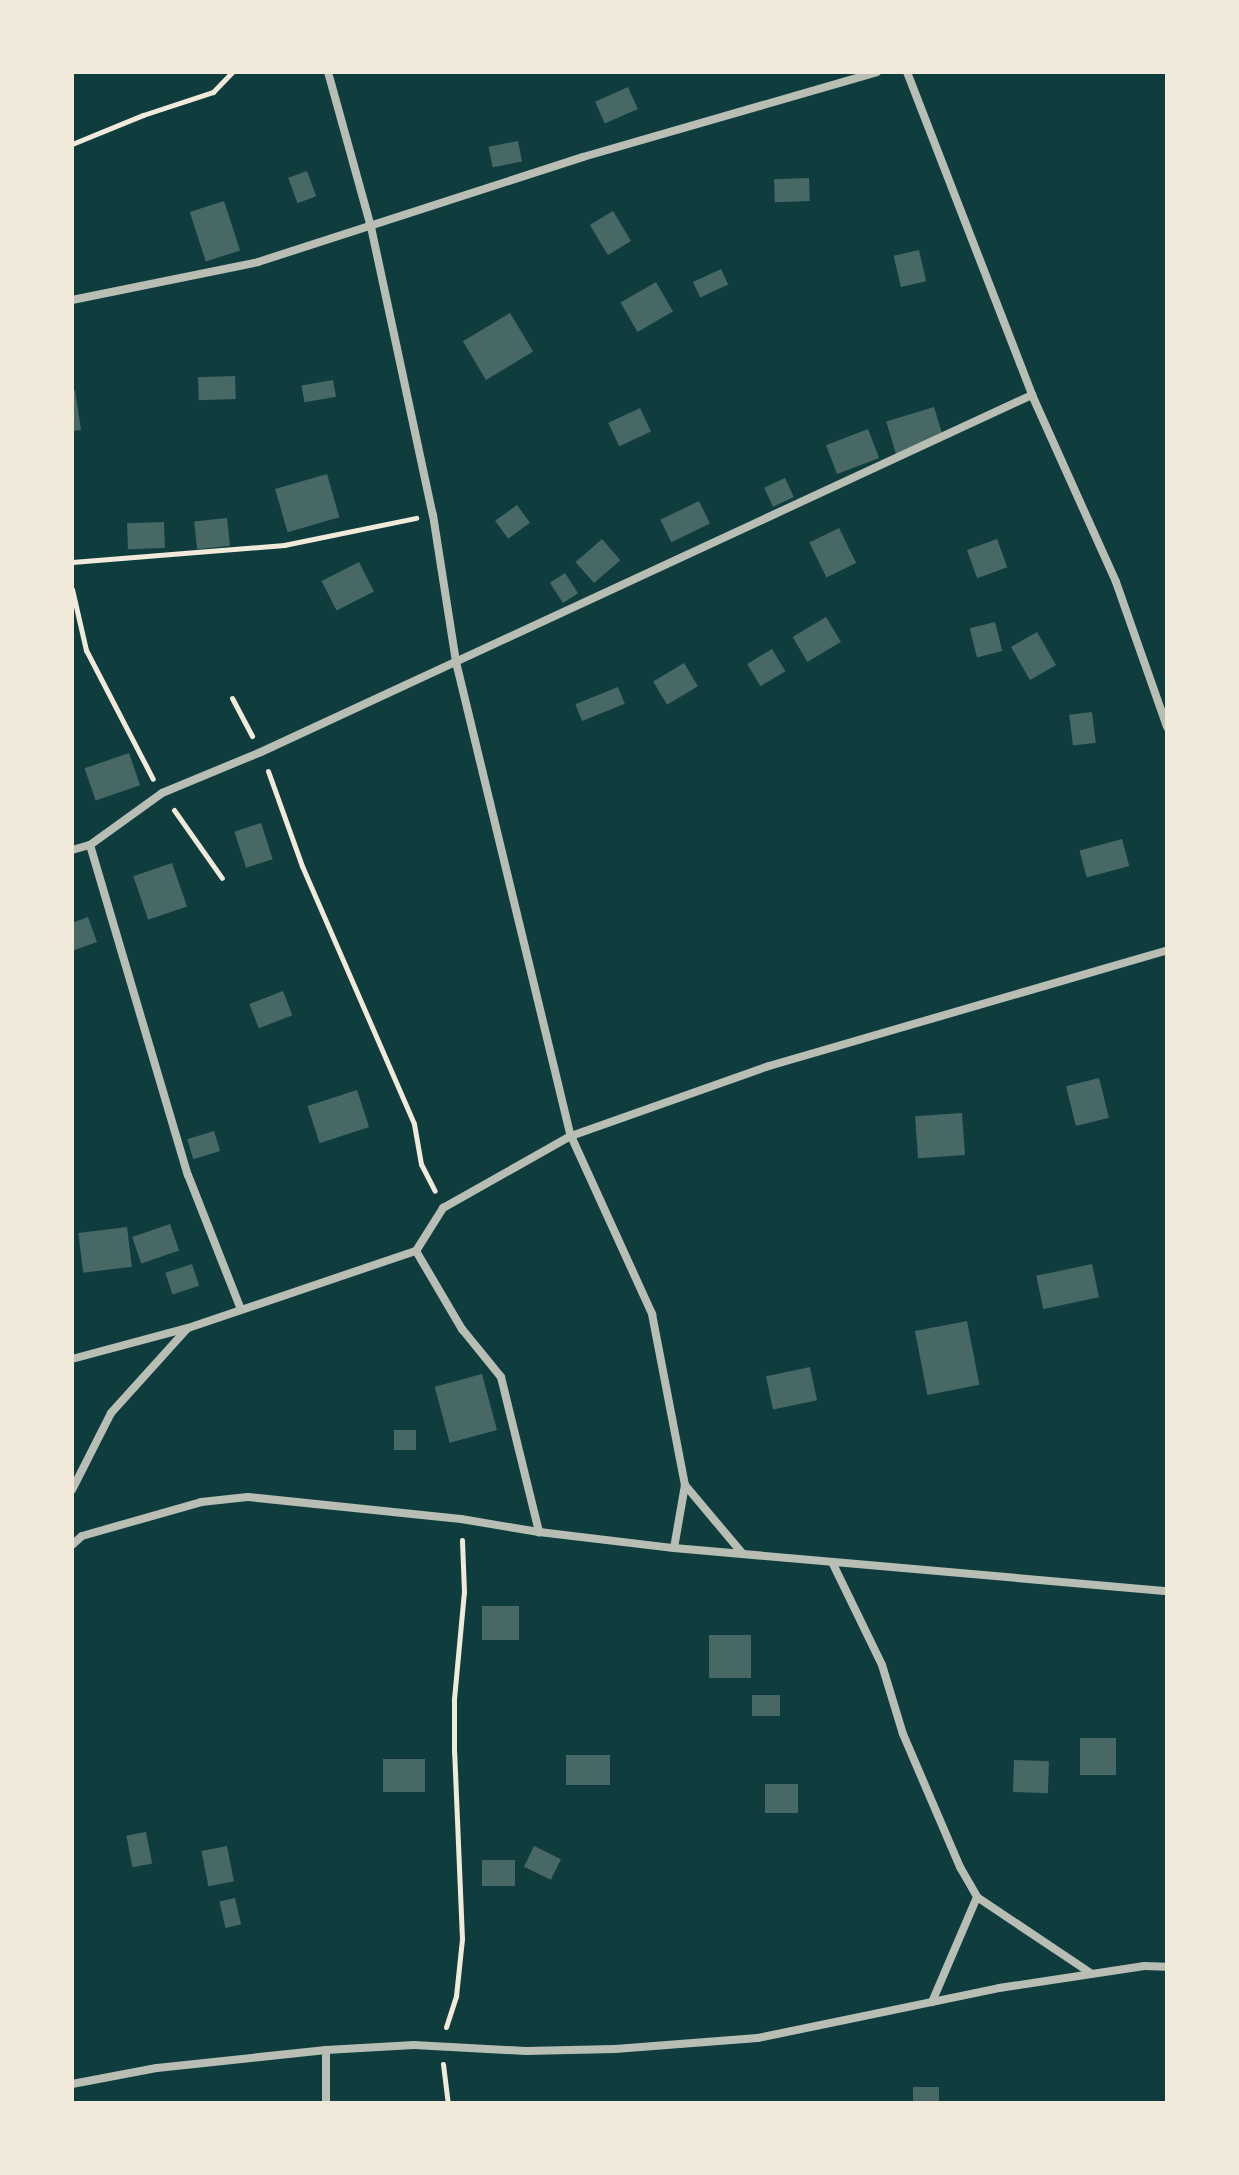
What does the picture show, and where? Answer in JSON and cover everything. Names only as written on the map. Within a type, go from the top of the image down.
[{"type":"street","points":[[328,72],[371,227],[433,515],[456,662],[571,1136],[652,1314],[685,1485],[674,1548]]},
{"type":"street","points":[[72,300],[258,262],[583,157],[877,72]]},
{"type":"street","points":[[907,72],[1032,395],[1116,582],[1167,727]]},
{"type":"street","points":[[72,850],[90,845],[162,793],[261,752],[1032,395]]},
{"type":"street","points":[[90,845],[188,1175],[240,1307]]},
{"type":"street","points":[[72,1359],[188,1328],[240,1307],[416,1251],[443,1208],[571,1136],[769,1066],[1167,950]]},
{"type":"street","points":[[416,1251],[462,1329],[501,1377],[539,1532]]},
{"type":"street","points":[[72,1490],[111,1413],[188,1328]]},
{"type":"street","points":[[685,1485],[742,1553]]},
{"type":"street","points":[[72,1545],[82,1536],[201,1502],[248,1497],[461,1519],[674,1548],[1167,1591]]},
{"type":"street","points":[[833,1564],[882,1665],[903,1734],[960,1867],[977,1897],[1092,1974]]},
{"type":"street","points":[[932,2002],[977,1897]]},
{"type":"street","points":[[72,2084],[157,2068],[326,2050],[414,2045],[526,2051],[758,2038],[999,1988],[1167,1967]]},
{"type":"street","points":[[326,2050],[326,2103]]},
{"type":"path","points":[[72,144],[143,115],[213,92],[232,72]]},
{"type":"path","points":[[72,562],[284,545],[433,515]]},
{"type":"path","points":[[72,589],[86,650],[162,793],[222,878]]},
{"type":"path","points":[[232,698],[261,752],[302,866],[414,1124],[421,1164],[443,1208]]},
{"type":"path","points":[[456,1996],[462,1939],[454,1752],[454,1699],[464,1592],[461,1519]]},
{"type":"building","points":[[628,87],[638,109],[605,124],[595,102]]},
{"type":"building","points":[[518,141],[522,162],[493,167],[489,147]]},
{"type":"building","points":[[307,171],[316,196],[297,203],[288,178]]},
{"type":"building","points":[[809,178],[810,201],[775,202],[774,179]]},
{"type":"building","points":[[224,201],[240,250],[206,262],[190,212]]},
{"type":"building","points":[[613,211],[631,241],[608,255],[590,225]]},
{"type":"building","points":[[919,250],[926,281],[901,287],[894,256]]},
{"type":"building","points":[[721,269],[728,284],[700,298],[693,282]]},
{"type":"building","points":[[656,282],[673,311],[637,332],[620,302]]},
{"type":"building","points":[[510,313],[533,352],[486,380],[463,341]]},
{"type":"building","points":[[235,376],[236,399],[199,400],[198,377]]},
{"type":"building","points":[[333,380],[336,397],[304,402],[301,386]]},
{"type":"building","points":[[75,390],[81,430],[72,431],[72,391]]},
{"type":"building","points":[[934,407],[944,440],[896,454],[886,422]]},
{"type":"building","points":[[640,408],[651,432],[619,446],[608,423]]},
{"type":"building","points":[[868,429],[879,458],[837,474],[826,445]]},
{"type":"building","points":[[327,474],[339,517],[287,532],[275,489]]},
{"type":"building","points":[[785,478],[794,497],[773,507],[764,488]]},
{"type":"building","points":[[699,501],[710,523],[671,542],[660,520]]},
{"type":"building","points":[[517,505],[530,523],[508,539],[495,521]]},
{"type":"building","points":[[227,518],[230,546],[197,549],[194,521]]},
{"type":"building","points":[[164,522],[165,548],[128,549],[127,523]]},
{"type":"building","points":[[839,528],[856,563],[826,578],[809,542]]},
{"type":"building","points":[[602,539],[620,560],[594,583],[576,562]]},
{"type":"building","points":[[997,539],[1007,567],[977,578],[967,550]]},
{"type":"building","points":[[359,562],[374,591],[337,610],[322,581]]},
{"type":"building","points":[[565,573],[578,593],[563,603],[550,583]]},
{"type":"building","points":[[826,617],[841,642],[808,662],[793,637]]},
{"type":"building","points":[[995,622],[1002,651],[977,657],[970,628]]},
{"type":"building","points":[[1037,632],[1056,665],[1030,680],[1011,647]]},
{"type":"building","points":[[772,649],[785,671],[761,686],[747,664]]},
{"type":"building","points":[[684,663],[698,686],[667,705],[653,682]]},
{"type":"building","points":[[618,687],[625,704],[582,721],[575,704]]},
{"type":"building","points":[[1092,712],[1096,743],[1073,746],[1069,715]]},
{"type":"building","points":[[129,753],[140,785],[96,800],[85,768]]},
{"type":"building","points":[[261,823],[273,859],[246,868],[234,832]]},
{"type":"building","points":[[1122,839],[1129,866],[1087,877],[1079,850]]},
{"type":"building","points":[[172,863],[187,906],[148,920],[133,876]]},
{"type":"building","points":[[88,917],[97,942],[72,951],[72,923]]},
{"type":"building","points":[[283,991],[292,1015],[259,1028],[249,1004]]},
{"type":"building","points":[[1099,1078],[1109,1118],[1076,1126],[1066,1086]]},
{"type":"building","points":[[357,1090],[369,1127],[320,1143],[308,1106]]},
{"type":"building","points":[[962,1113],[965,1155],[918,1158],[915,1116]]},
{"type":"building","points":[[214,1131],[220,1151],[193,1159],[187,1139]]},
{"type":"building","points":[[170,1224],[179,1250],[141,1263],[132,1237]]},
{"type":"building","points":[[127,1227],[132,1267],[83,1273],[78,1233]]},
{"type":"building","points":[[192,1264],[199,1286],[172,1295],[165,1273]]},
{"type":"building","points":[[1092,1264],[1099,1297],[1043,1309],[1036,1276]]},
{"type":"building","points":[[967,1321],[979,1385],[927,1395],[915,1331]]},
{"type":"building","points":[[810,1367],[817,1400],[773,1410],[766,1376]]},
{"type":"building","points":[[482,1374],[497,1430],[450,1443],[435,1387]]},
{"type":"building","points":[[394,1430],[416,1430],[416,1450],[394,1450]]},
{"type":"building","points":[[482,1606],[519,1606],[519,1640],[482,1640]]},
{"type":"building","points":[[709,1635],[751,1635],[751,1678],[709,1678]]},
{"type":"building","points":[[752,1695],[780,1695],[780,1716],[752,1716]]},
{"type":"building","points":[[1080,1738],[1116,1738],[1116,1775],[1080,1775]]},
{"type":"building","points":[[566,1755],[610,1755],[610,1785],[566,1785]]},
{"type":"building","points":[[383,1759],[425,1759],[425,1792],[383,1792]]},
{"type":"building","points":[[1014,1760],[1049,1761],[1048,1793],[1013,1792]]},
{"type":"building","points":[[765,1784],[798,1784],[798,1813],[765,1813]]},
{"type":"building","points":[[146,1832],[152,1863],[132,1867],[126,1836]]},
{"type":"building","points":[[227,1846],[234,1881],[208,1886],[201,1851]]},
{"type":"building","points":[[534,1846],[561,1859],[551,1880],[524,1867]]},
{"type":"building","points":[[482,1860],[515,1860],[515,1886],[482,1886]]},
{"type":"building","points":[[235,1898],[241,1924],[225,1928],[219,1902]]},
{"type":"building","points":[[913,2087],[939,2087],[939,2103],[913,2103]]}]
